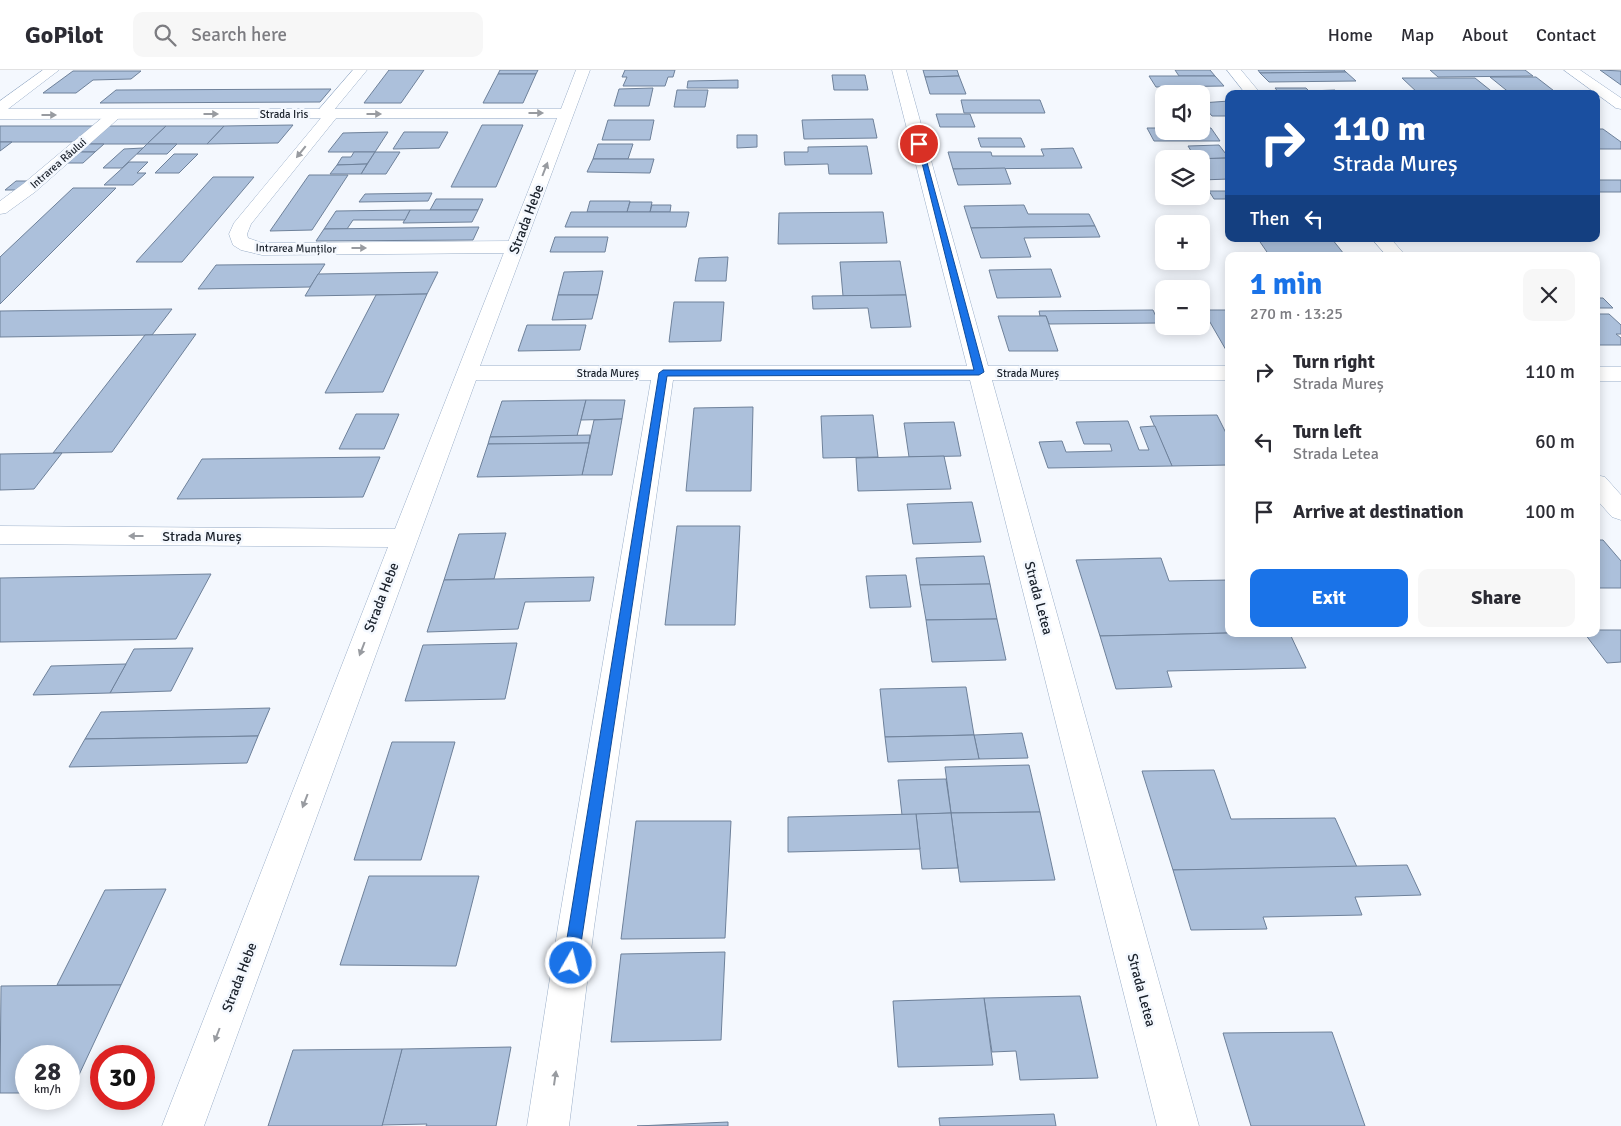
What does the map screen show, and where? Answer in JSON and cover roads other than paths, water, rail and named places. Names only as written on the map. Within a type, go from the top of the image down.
[{"type":"street","points":[[0,108],[52,70]]},
{"type":"street","name":"Intrarea Munților","points":[[360,70],[243,224],[238,234],[239,241],[248,246],[262,249],[515,247]]},
{"type":"street","name":"Strada Hebe","points":[[183,1126],[582,70]]},
{"type":"street","name":"Strada Letea","points":[[899,70],[1178,1126]]},
{"type":"street","points":[[1234,70],[1251,90]]},
{"type":"street","points":[[1571,70],[1600,90]]},
{"type":"street","points":[[1600,90],[1621,105]]},
{"type":"street","name":"Strada Iris","points":[[0,114],[567,113]]},
{"type":"street","name":"Intrarea Râului","points":[[0,209],[29,188],[114,114]]},
{"type":"street","points":[[1384,242],[1392,252]]},
{"type":"street","name":"Strada Mureș","points":[[467,373],[1225,373]]},
{"type":"street","points":[[548,1126],[577,917],[663,373]]},
{"type":"street","points":[[1600,374],[1621,374]]},
{"type":"street","points":[[1600,487],[1621,511]]},
{"type":"street","name":"Strada Mureș","points":[[0,535],[404,538]]}]
